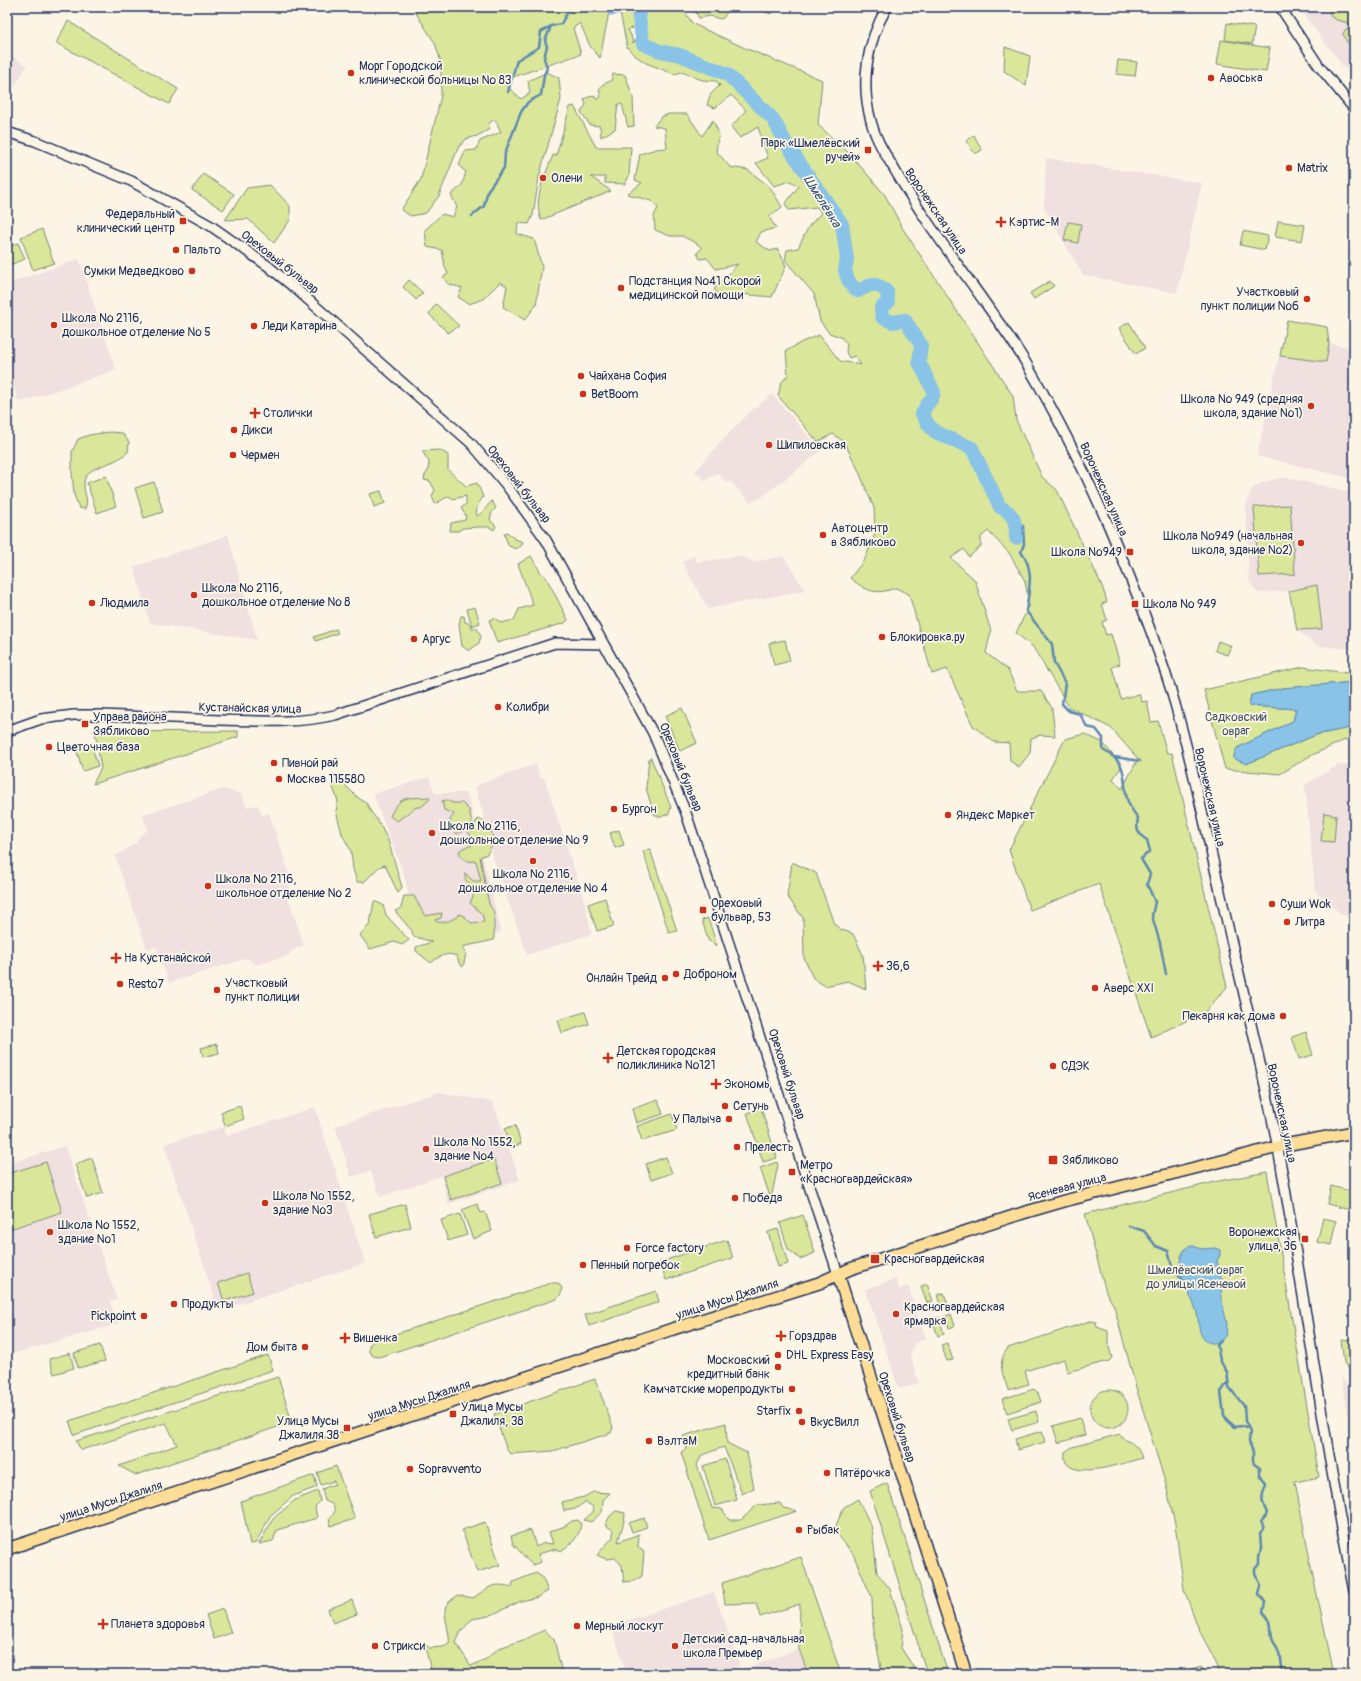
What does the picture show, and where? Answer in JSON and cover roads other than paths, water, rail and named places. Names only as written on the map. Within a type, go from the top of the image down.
[{"type":"main road","name":"Ясеневая улица","points":[[838,1274],[954,1235],[1064,1201],[1278,1147],[1354,1132]]},
{"type":"main road","name":"улица Мусы Джалиля","points":[[7,1549],[819,1283],[838,1274]]},
{"type":"main road","name":"Ореховый бульвар","points":[[838,1274],[966,1674]]},
{"type":"street","name":"Воронежская улица","points":[[887,7],[873,37],[867,63],[866,97],[874,131],[902,183],[926,221],[1028,366],[1067,437],[1093,491],[1140,602],[1170,687],[1183,734],[1278,1147],[1331,1467],[1354,1591]]},
{"type":"street","points":[[1280,7],[1319,66],[1354,109]]},
{"type":"street","name":"Ореховый бульвар","points":[[7,132],[35,141],[130,181],[211,226],[268,266],[296,289],[479,452],[512,492],[546,540],[654,733],[686,813],[838,1274]]},
{"type":"street","name":"Кустанайская улица","points":[[7,731],[41,719],[74,715],[267,722],[295,722],[316,719],[335,715],[555,643],[603,644]]},
{"type":"water","points":[[1354,682],[1354,727],[1316,735],[1246,764],[1233,758],[1237,748],[1293,721],[1296,709],[1249,706],[1251,695],[1283,688]]},
{"type":"water","points":[[1190,1245],[1201,1249],[1215,1248],[1220,1250],[1220,1255],[1217,1261],[1222,1281],[1221,1297],[1227,1324],[1226,1335],[1219,1343],[1206,1341],[1202,1336],[1197,1313],[1180,1269],[1180,1260],[1183,1252]]},
{"type":"waterway","points":[[472,216],[484,206],[488,190],[504,168],[505,153],[521,112],[528,102],[541,95],[544,75],[547,68],[544,58],[547,46],[545,41],[551,26],[561,24],[570,7]]},
{"type":"waterway","name":"Шмелёвка","points":[[611,7],[613,9],[616,7]]},
{"type":"waterway","name":"Шмелёвка","points":[[635,7],[638,11],[643,44],[660,51],[680,55],[727,74],[773,119],[787,145],[842,224],[847,259],[845,270],[848,280],[858,291],[872,284],[881,287],[887,292],[888,303],[881,308],[882,317],[892,322],[905,320],[921,345],[919,362],[934,392],[922,414],[935,432],[972,448],[1000,507],[1009,513],[1014,520],[1016,538]]},
{"type":"waterway","points":[[508,92],[517,60],[539,47],[541,32],[551,26]]},
{"type":"waterway","points":[[1016,524],[1023,526],[1024,544],[1021,552],[1028,565],[1030,573],[1026,611],[1052,644],[1054,663],[1065,683],[1062,704],[1069,711],[1080,714],[1087,727],[1096,729],[1103,738],[1103,750],[1111,755],[1121,765],[1127,799],[1130,807],[1138,818],[1138,831],[1141,836],[1147,840],[1150,851],[1141,859],[1150,874],[1147,884],[1155,902],[1152,916],[1160,943],[1166,974]]},
{"type":"waterway","name":"Садковский овраг","points":[[1115,757],[1140,761]]},
{"type":"waterway","points":[[1129,1226],[1144,1231],[1156,1246],[1168,1251],[1172,1266],[1185,1283]]},
{"type":"waterway","points":[[1221,1341],[1217,1345],[1220,1360],[1227,1372],[1229,1387],[1244,1406],[1245,1421],[1250,1431],[1249,1442],[1253,1452],[1254,1464],[1260,1468],[1260,1475],[1266,1485],[1262,1499],[1267,1513],[1261,1521],[1264,1529],[1260,1533],[1261,1548],[1259,1564],[1255,1569],[1255,1573],[1261,1585],[1259,1594],[1265,1602],[1263,1612],[1270,1621],[1272,1638],[1280,1655],[1283,1674]]},
{"type":"waterway","points":[[1228,1382],[1221,1392],[1224,1415],[1235,1427],[1242,1426],[1246,1428]]},
{"type":"place","name":"Морг Городской клинической больницы № 83","points":[[351,73]]},
{"type":"place","name":"Авоська","points":[[1211,78]]},
{"type":"place","name":"Парк «Шмелёвский ручей»","points":[[868,150]]},
{"type":"place","name":"Matrix","points":[[1289,168]]},
{"type":"place","name":"Олени","points":[[543,178]]},
{"type":"place","name":"Федеральный клинический центр","points":[[183,221]]},
{"type":"place","name":"Кэртис-М","points":[[1001,222]]},
{"type":"place","name":"Пальто","points":[[176,250]]},
{"type":"place","name":"Сумки Медведково","points":[[192,271]]},
{"type":"place","name":"Подстанция №41 Скорой медицинской помощи","points":[[621,288]]},
{"type":"place","name":"Участковый пункт полиции №6","points":[[1307,299]]},
{"type":"place","name":"Школа № 2116, дошкольное отделение № 5","points":[[54,325]]},
{"type":"place","name":"Леди Катарина","points":[[254,326]]},
{"type":"place","name":"Чайхана София","points":[[581,376]]},
{"type":"place","name":"BetBoom","points":[[583,394]]},
{"type":"place","name":"Школа № 949 (средняя школа, здание №1)","points":[[1311,406]]},
{"type":"place","name":"Столички","points":[[255,413]]},
{"type":"place","name":"Дикси","points":[[234,430]]},
{"type":"place","name":"Шипиловская","points":[[769,445]]},
{"type":"place","name":"Чермен","points":[[233,455]]},
{"type":"place","name":"Автоцентр в Зябликово","points":[[823,535]]},
{"type":"place","name":"Школа №949 (начальная школа, здание №2)","points":[[1301,543]]},
{"type":"place","name":"Школа №949","points":[[1130,552]]},
{"type":"place","name":"Школа № 2116, дошкольное отделение № 8","points":[[194,595]]},
{"type":"place","name":"Людмила","points":[[92,603]]},
{"type":"place","name":"Школа № 949","points":[[1135,604]]},
{"type":"place","name":"Блокировка.ру","points":[[882,637]]},
{"type":"place","name":"Аргус","points":[[414,639]]},
{"type":"place","name":"Колибри","points":[[498,707]]},
{"type":"place","name":"Управа района Зябликово","points":[[85,724]]},
{"type":"place","name":"Цветочная база","points":[[49,747]]},
{"type":"place","name":"Пивной рай","points":[[274,763]]},
{"type":"place","name":"Москва 115580","points":[[279,779]]},
{"type":"place","name":"Бургон","points":[[614,809]]},
{"type":"place","name":"Яндекс Маркет","points":[[948,815]]},
{"type":"place","name":"Школа № 2116, дошкольное отделение № 9","points":[[432,833]]},
{"type":"place","name":"Школа № 2116, дошкольное отделение № 4","points":[[533,861]]},
{"type":"place","name":"Школа № 2116, школьное отделение № 2","points":[[208,886]]},
{"type":"place","name":"Суши Wok","points":[[1272,904]]},
{"type":"place","name":"Ореховый бульвар, 53","points":[[703,910]]},
{"type":"place","name":"Литра","points":[[1287,922]]},
{"type":"place","name":"На Кустанайской","points":[[116,958]]},
{"type":"place","name":"36,6","points":[[878,966]]},
{"type":"place","name":"Доброном","points":[[676,974]]},
{"type":"place","name":"Онлайн Трейд","points":[[665,978]]},
{"type":"place","name":"Resto7","points":[[120,984]]},
{"type":"place","name":"Аверс XXI","points":[[1095,988]]},
{"type":"place","name":"Участковый пункт полиции","points":[[217,990]]},
{"type":"place","name":"Пекарня как дома","points":[[1283,1016]]},
{"type":"place","name":"Детская городская поликлиника №121","points":[[608,1058]]},
{"type":"place","name":"СДЭК","points":[[1053,1066]]},
{"type":"place","name":"Экономь","points":[[716,1084]]},
{"type":"place","name":"Сетунь","points":[[725,1106]]},
{"type":"place","name":"У Палыча","points":[[729,1119]]},
{"type":"place","name":"Прелесть","points":[[737,1147]]},
{"type":"place","name":"Школа № 1552, здание №4","points":[[426,1149]]},
{"type":"place","name":"Зябликово","points":[[1053,1160]]},
{"type":"place","name":"Метро «Красногвардейская»","points":[[792,1172]]},
{"type":"place","name":"Победа","points":[[735,1198]]},
{"type":"place","name":"Школа № 1552, здание №3","points":[[265,1203]]},
{"type":"place","name":"Школа № 1552, здание №1","points":[[50,1232]]},
{"type":"place","name":"Воронежская улица, 36","points":[[1305,1239]]},
{"type":"place","name":"Force factory","points":[[627,1248]]},
{"type":"place","name":"Красногвардейская","points":[[875,1259]]},
{"type":"place","name":"Пенный погребок","points":[[583,1265]]},
{"type":"place","name":"Продукты","points":[[174,1304]]},
{"type":"place","name":"Красногвардейская ярмарка","points":[[896,1314]]},
{"type":"place","name":"Pickpoint","points":[[144,1316]]},
{"type":"place","name":"Горздрав","points":[[781,1336]]},
{"type":"place","name":"Вишенка","points":[[345,1338]]},
{"type":"place","name":"Дом быта","points":[[305,1347]]},
{"type":"place","name":"DHL Express Easy","points":[[778,1355]]},
{"type":"place","name":"Московский кредитный банк","points":[[778,1367]]},
{"type":"place","name":"Камчатские морепродукты","points":[[792,1389]]},
{"type":"place","name":"Starfix","points":[[799,1411]]},
{"type":"place","name":"Улица Мусы Джалиля, 38","points":[[453,1414]]},
{"type":"place","name":"ВкусВилл","points":[[802,1422]]},
{"type":"place","name":"Улица Мусы Джалиля 38","points":[[347,1428]]},
{"type":"place","name":"ВэлтаМ","points":[[649,1441]]},
{"type":"place","name":"Sopravvento","points":[[410,1469]]},
{"type":"place","name":"Пятёрочка","points":[[827,1473]]},
{"type":"place","name":"Рыбак","points":[[799,1530]]},
{"type":"place","name":"Планета здоровья","points":[[103,1624]]},
{"type":"place","name":"Мерный лоскут","points":[[577,1626]]},
{"type":"place","name":"Стрикси","points":[[375,1646]]},
{"type":"place","name":"Детский сад-начальная школа Премьер","points":[[675,1646]]},
{"type":"park label","name":"Шмелёвский овраг до улицы Ясеневой","points":[[1196,1277]]}]
